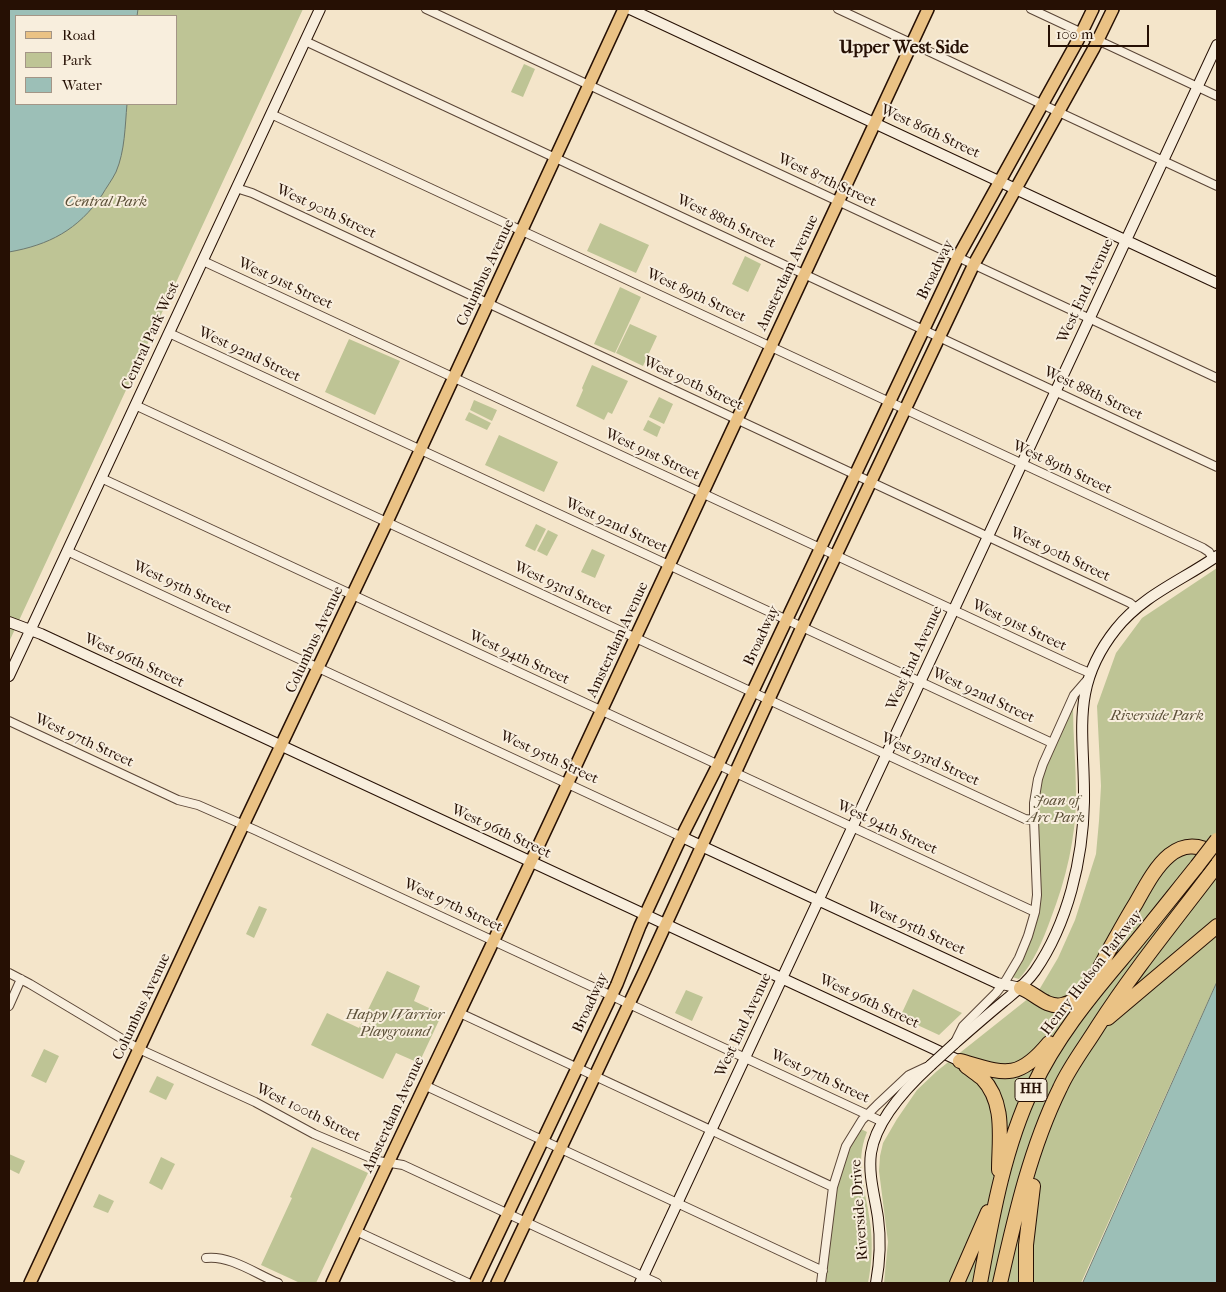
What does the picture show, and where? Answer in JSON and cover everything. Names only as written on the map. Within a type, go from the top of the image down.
[{"type":"highway","name":"Henry Hudson Parkway","points":[[980,1283],[1000,1183],[1017,1125],[1034,1085],[1057,1043],[1083,1006],[1198,866],[1217,840]]},
{"type":"highway","points":[[1020,988],[1054,1006],[1075,1000],[1094,977],[1144,888],[1162,862],[1176,850],[1188,846],[1203,848],[1217,855]]},
{"type":"highway","name":"HH","points":[[1000,1283],[1036,1148],[1046,1119],[1061,1086],[1072,1065],[1121,991],[1213,870]]},
{"type":"highway","points":[[1098,1027],[1217,926]]},
{"type":"highway","points":[[960,1061],[988,1070],[1013,1070],[1024,1067],[1038,1056],[1083,1006]]},
{"type":"highway","points":[[960,1061],[982,1078],[996,1102],[1000,1125],[1000,1183]]},
{"type":"highway","points":[[1026,1283],[1026,1245],[1036,1148]]},
{"type":"highway","points":[[957,1283],[986,1214],[995,1203]]},
{"type":"main road","name":"Central Park West","points":[[9,676],[320,9]]},
{"type":"main road","name":"Columbus Avenue","points":[[30,1283],[489,304],[624,9]]},
{"type":"main road","name":"West 86th Street","points":[[630,9],[1217,283]]},
{"type":"main road","name":"Amsterdam Avenue","points":[[332,1283],[568,784],[928,9]]},
{"type":"main road","name":"Broadway","points":[[475,1283],[612,995],[645,916],[682,837],[718,765],[958,257],[1043,104],[1093,9]]},
{"type":"main road","name":"Broadway","points":[[497,1283],[666,926],[770,701],[802,627],[974,264],[1098,40],[1113,9]]},
{"type":"main road","name":"West End Avenue","points":[[641,1280],[1217,45]]},
{"type":"main road","name":"Riverside Drive","points":[[876,1283],[879,1269],[880,1241],[870,1160],[874,1142],[883,1122],[909,1086],[930,1065],[1020,988],[1034,972],[1053,939],[1067,903],[1076,870],[1084,813],[1082,702],[1089,676],[1099,654],[1122,622],[1136,608],[1154,594],[1215,558]]},
{"type":"main road","name":"West 96th Street","points":[[9,622],[30,629],[960,1061]]},
{"type":"main road","name":"West 95th Street","points":[[682,837],[1002,985],[1020,988]]},
{"type":"street","name":"West 87th Street","points":[[426,9],[1217,378]]},
{"type":"street","points":[[838,9],[1217,186]]},
{"type":"street","points":[[1031,9],[1217,96]]},
{"type":"street","name":"West 88th Street","points":[[305,41],[1217,467]]},
{"type":"street","name":"West 89th Street","points":[[271,114],[1203,548],[1215,558]]},
{"type":"street","name":"West 90th Street","points":[[236,188],[252,193],[988,536],[1130,603],[1136,608]]},
{"type":"street","name":"West 91st Street","points":[[203,261],[1078,668],[1089,676]]},
{"type":"street","name":"West 92nd Street","points":[[169,333],[1052,743]]},
{"type":"street","name":"West 93rd Street","points":[[135,405],[886,755],[1025,819],[1034,820]]},
{"type":"street","name":"West 94th Street","points":[[101,478],[1035,912]]},
{"type":"street","name":"West 95th Street","points":[[67,551],[682,837]]},
{"type":"street","name":"Riverside Drive","points":[[954,1044],[963,1026],[996,994],[1022,952],[1035,912],[1037,878],[1034,820],[1035,794],[1038,779],[1074,695],[1089,676]]},
{"type":"street","name":"West 97th Street","points":[[9,721],[178,800],[244,825],[883,1122]]},
{"type":"street","name":"West 100th Street","points":[[9,973],[139,1049],[255,1102],[314,1134],[378,1161],[389,1161],[403,1165],[526,1222],[641,1280],[657,1283]]},
{"type":"street","points":[[9,1006],[21,979]]},
{"type":"street","points":[[460,1013],[832,1187]]},
{"type":"street","name":"Riverside Drive","points":[[822,1283],[832,1187],[846,1146],[862,1120],[909,1075],[930,1065]]},
{"type":"street","points":[[424,1085],[823,1271]]},
{"type":"street","points":[[356,1231],[468,1283]]},
{"type":"street","points":[[206,1258],[222,1259],[231,1262],[278,1283]]},
{"type":"green space","name":"Central Park","points":[[9,9],[303,9],[9,642]]},
{"type":"green space","points":[[524,64],[535,69],[523,97],[511,92]]},
{"type":"green space","points":[[600,223],[649,245],[636,273],[587,251]]},
{"type":"green space","points":[[745,256],[761,264],[748,292],[732,284]]},
{"type":"green space","points":[[620,287],[641,297],[615,353],[594,344]]},
{"type":"green space","points":[[630,324],[657,336],[643,366],[616,353]]},
{"type":"green space","points":[[349,339],[400,361],[375,415],[325,392]]},
{"type":"green space","points":[[592,365],[628,381],[612,414],[608,412],[604,420],[576,406]]},
{"type":"green space","points":[[659,397],[673,404],[664,424],[649,417]]},
{"type":"green space","points":[[474,400],[497,410],[492,421],[470,410]]},
{"type":"green space","points":[[469,412],[491,423],[487,430],[465,420]]},
{"type":"green space","points":[[648,420],[661,427],[657,437],[643,430]]},
{"type":"green space","points":[[499,435],[558,462],[544,492],[485,465]]},
{"type":"green space","points":[[536,524],[546,529],[535,551],[525,546]]},
{"type":"green space","points":[[548,530],[558,535],[547,556],[537,551]]},
{"type":"green space","points":[[592,549],[605,555],[595,578],[581,572]]},
{"type":"green space","name":"Riverside Park","points":[[1217,568],[1217,981],[1081,1283],[884,1283],[888,1242],[879,1171],[883,1143],[917,1090],[937,1071],[1039,990],[1058,958],[1075,920],[1096,854],[1101,786],[1097,706],[1116,653],[1142,618]]},
{"type":"green space","name":"Joan of Arc Park","points":[[1073,707],[1076,811],[1072,843],[1061,888],[1045,934],[1034,958],[1019,979],[1012,977],[1033,933],[1037,804],[1043,777],[1051,754]]},
{"type":"green space","points":[[259,906],[267,909],[254,938],[246,934]]},
{"type":"green space","name":"Happy Warrior Playground","points":[[387,971],[420,986],[414,1001],[442,1014],[419,1063],[396,1053],[383,1079],[311,1045],[327,1013],[359,1028]]},
{"type":"green space","points":[[913,989],[962,1013],[939,1035],[900,1017]]},
{"type":"green space","points":[[686,990],[703,997],[692,1021],[675,1013]]},
{"type":"green space","points":[[44,1049],[59,1056],[46,1083],[31,1076]]},
{"type":"green space","points":[[157,1076],[174,1084],[166,1100],[149,1092]]},
{"type":"green space","points":[[861,1129],[867,1132],[861,1155],[861,1166],[872,1238],[868,1283],[825,1283],[835,1185],[849,1148]]},
{"type":"green space","points":[[312,1147],[368,1173],[316,1283],[300,1283],[261,1265],[292,1198],[290,1197]]},
{"type":"green space","points":[[9,1154],[25,1161],[19,1174],[9,1169]]},
{"type":"green space","points":[[161,1157],[175,1164],[162,1190],[149,1183]]},
{"type":"green space","points":[[99,1194],[114,1201],[108,1213],[93,1207]]},
{"type":"water","points":[[9,9],[138,9],[137,15],[15,15],[15,105],[127,105],[124,138],[119,164],[113,178],[93,207],[73,227],[50,240],[9,252]]},
{"type":"water","points":[[1217,982],[1217,1283],[1083,1283]]},
{"type":"district","name":"Upper West Side","points":[[904,49]]}]
